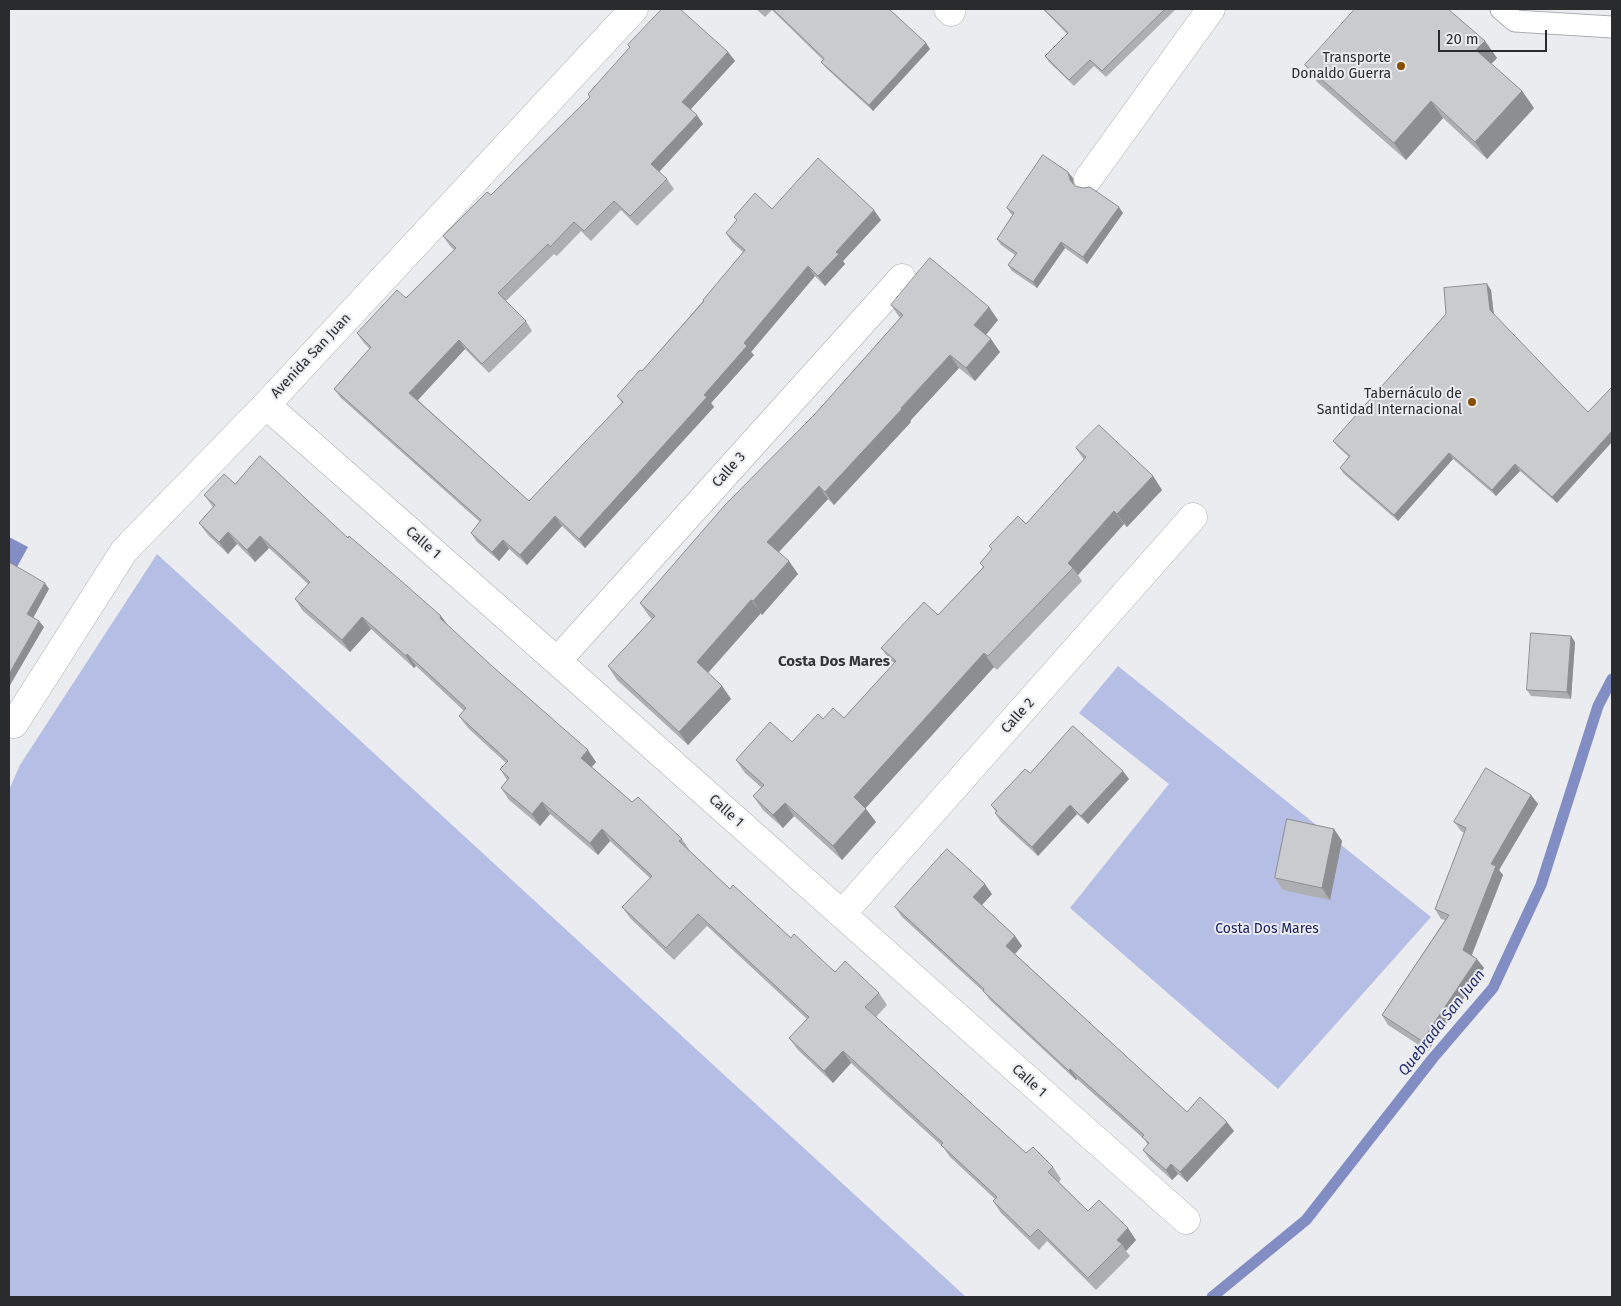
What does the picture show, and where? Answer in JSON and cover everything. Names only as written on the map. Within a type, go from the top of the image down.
[{"type":"street","name":"Avenida San Juan","points":[[11,723],[124,551],[266,405],[634,9]]},
{"type":"street","points":[[1088,179],[1211,9]]},
{"type":"street","name":"Calle 3","points":[[557,660],[902,278]]},
{"type":"street","name":"Calle 1","points":[[266,405],[557,660],[1186,1220]]},
{"type":"street","name":"Calle 2","points":[[842,914],[1193,517]]},
{"type":"lane","points":[[1501,9],[1515,21],[1612,27]]},
{"type":"green space","points":[[157,554],[966,1297],[9,1297],[9,790],[20,765]]},
{"type":"green space","name":"Costa Dos Mares","points":[[1118,666],[1431,917],[1278,1089],[1070,908],[1169,784],[1079,713]]},
{"type":"shaded area","points":[[9,537],[28,547],[17,567],[9,563]]},
{"type":"building","points":[[662,9],[680,9],[728,52],[682,102],[697,115],[651,164],[667,179],[630,216],[614,201],[584,231],[574,222],[550,247],[548,244],[498,293],[526,321],[482,364],[459,340],[409,393],[529,501],[623,402],[617,396],[640,370],[642,371],[704,301],[745,250],[726,233],[737,220],[734,217],[755,193],[772,209],[818,158],[874,210],[836,252],[839,254],[818,276],[808,266],[744,343],[747,346],[704,395],[707,397],[579,539],[555,516],[520,555],[503,540],[492,552],[471,533],[481,520],[334,389],[371,347],[357,333],[397,290],[406,298],[456,248],[443,236],[487,192],[491,195],[590,97],[588,94],[630,47],[628,45]]},
{"type":"building","points":[[773,9],[889,9],[926,43],[869,105],[821,62],[824,59]]},
{"type":"building","points":[[1044,9],[1165,9],[1102,71],[1090,60],[1069,80],[1045,56],[1068,33]]},
{"type":"building","points":[[1355,9],[1448,9],[1485,41],[1476,50],[1522,91],[1475,142],[1431,101],[1394,143],[1305,65]]},
{"type":"building","points":[[1043,155],[1068,172],[1070,180],[1075,186],[1090,187],[1119,207],[1083,257],[1061,242],[1033,282],[1008,265],[1017,253],[997,239],[1014,213],[1007,208]]},
{"type":"building","points":[[930,258],[989,307],[974,325],[991,339],[966,368],[950,355],[825,492],[819,486],[767,542],[789,561],[753,601],[751,600],[697,662],[722,686],[679,732],[608,666],[655,616],[640,603],[725,505],[815,414],[903,315],[891,305]]},
{"type":"building","points":[[1487,284],[1490,310],[1588,412],[1612,387],[1612,431],[1552,497],[1515,464],[1492,490],[1449,453],[1394,515],[1340,468],[1350,456],[1333,441],[1446,314],[1444,288]]},
{"type":"building","points":[[1099,425],[1153,476],[1117,514],[1114,511],[1068,563],[1073,568],[988,656],[984,653],[854,797],[866,809],[833,846],[785,803],[773,815],[753,796],[764,785],[736,760],[770,722],[792,742],[818,714],[823,719],[833,708],[844,718],[896,661],[881,648],[924,602],[938,615],[984,567],[980,563],[992,549],[989,546],[1018,516],[1026,524],[1086,457],[1076,448]]},
{"type":"building","points":[[260,456],[348,538],[349,536],[441,616],[440,618],[492,666],[588,750],[581,758],[632,802],[638,797],[682,839],[679,841],[730,889],[733,885],[791,938],[794,934],[835,972],[845,961],[879,993],[865,1007],[1026,1153],[1033,1147],[1053,1167],[1048,1172],[1088,1211],[1099,1200],[1128,1228],[1117,1240],[1122,1244],[1088,1278],[1038,1229],[1030,1237],[993,1201],[997,1197],[941,1145],[943,1143],[843,1051],[824,1071],[789,1038],[809,1017],[698,914],[666,948],[622,907],[652,876],[602,829],[590,843],[542,802],[532,814],[501,788],[509,778],[500,769],[508,761],[459,716],[466,708],[407,654],[406,656],[362,617],[342,640],[295,599],[310,582],[260,536],[247,550],[228,532],[219,542],[199,523],[215,505],[204,495],[224,474],[235,484]]},
{"type":"building","points":[[9,562],[45,583],[27,614],[39,621],[9,674]]},
{"type":"building","points":[[1531,633],[1571,636],[1567,692],[1527,690]]},
{"type":"building","points":[[1073,726],[1123,771],[1081,816],[1070,805],[1032,847],[995,813],[997,811],[991,805],[1025,769],[1030,773]]},
{"type":"building","points":[[1486,768],[1531,795],[1491,864],[1496,866],[1463,950],[1477,959],[1422,1041],[1382,1015],[1449,915],[1435,909],[1466,828],[1454,822]]},
{"type":"building","points":[[1287,819],[1334,829],[1322,888],[1275,878]]},
{"type":"building","points":[[947,849],[985,884],[973,897],[1015,936],[1006,946],[1187,1112],[1200,1097],[1227,1122],[1180,1172],[1171,1164],[1166,1170],[1143,1150],[1149,1143],[1142,1137],[1144,1135],[1070,1069],[1069,1071],[895,907]]},
{"type":"waterway","name":"Quebrada San Juan","points":[[1212,1297],[1306,1220],[1433,1058],[1493,988],[1541,885],[1598,706],[1612,679]]},
{"type":"place","name":"Transporte Donaldo Guerra","points":[[1401,66]]},
{"type":"place","name":"Tabernáculo de Santidad Internacional","points":[[1472,402]]},
{"type":"district","name":"Costa Dos Mares","points":[[834,662]]}]
